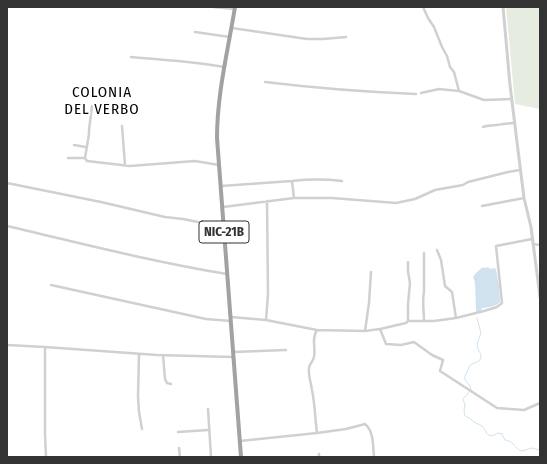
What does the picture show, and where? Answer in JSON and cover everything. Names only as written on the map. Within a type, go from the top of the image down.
[{"type":"highway","name":"NIC-21B","points":[[234,8],[224,67],[217,121],[217,138],[241,457]]},
{"type":"street","points":[[213,7],[234,8]]},
{"type":"street","points":[[423,7],[434,27],[447,56],[450,67],[454,72],[459,91]]},
{"type":"street","points":[[503,7],[520,170],[533,244],[540,297]]},
{"type":"street","points":[[231,28],[307,39],[346,37]]},
{"type":"street","points":[[195,32],[230,37]]},
{"type":"street","points":[[131,57],[200,63],[224,67]]},
{"type":"street","points":[[265,82],[370,92],[416,94]]},
{"type":"street","points":[[421,93],[439,89],[459,91],[484,100],[512,99]]},
{"type":"street","points":[[85,158],[92,106]]},
{"type":"street","points":[[483,127],[487,125],[514,122]]},
{"type":"street","points":[[122,126],[125,164]]},
{"type":"street","points":[[74,145],[86,147]]},
{"type":"street","points":[[68,158],[85,158],[87,161],[125,164],[130,166],[194,161],[220,165]]},
{"type":"street","points":[[223,207],[294,198],[332,198],[396,203],[415,199],[435,190],[463,185],[468,182],[520,170]]},
{"type":"street","points":[[221,186],[308,180],[342,181]]},
{"type":"street","points":[[292,181],[294,198]]},
{"type":"street","points":[[7,183],[101,202],[164,217],[224,227]]},
{"type":"street","points":[[482,206],[524,198]]},
{"type":"street","points":[[266,320],[268,294],[267,201]]},
{"type":"street","points":[[7,226],[193,269],[228,274]]},
{"type":"street","points":[[51,284],[206,319],[266,320],[317,330],[365,331],[406,323],[408,321],[434,321],[456,318],[484,312],[497,306],[502,303],[496,246],[532,239]]},
{"type":"street","points":[[533,244],[540,245]]},
{"type":"street","points":[[437,250],[441,260],[445,286],[452,292],[456,318]]},
{"type":"street","points":[[424,253],[424,321]]},
{"type":"street","points":[[408,262],[410,283],[408,321]]},
{"type":"street","points":[[365,331],[371,272]]},
{"type":"street","points":[[380,329],[386,344],[401,345],[414,342],[432,355],[444,360],[440,371],[498,408],[524,410],[540,403]]},
{"type":"street","points":[[317,330],[315,336],[314,357],[309,369],[317,434]]},
{"type":"street","points":[[7,345],[45,346],[163,355],[234,355],[286,350]]},
{"type":"street","points":[[45,346],[46,457]]},
{"type":"street","points":[[139,354],[138,396],[142,428]]},
{"type":"street","points":[[163,355],[165,379],[167,383],[171,384]]},
{"type":"street","points":[[208,409],[208,430],[211,457]]},
{"type":"street","points":[[240,441],[317,434],[365,424],[367,425],[372,437],[374,457]]},
{"type":"street","points":[[178,432],[208,430]]},
{"type":"street","points":[[178,448],[180,457]]},
{"type":"shaded area","points":[[506,7],[540,7],[540,109],[515,104]]},
{"type":"water","points":[[483,267],[491,269],[495,268],[496,270],[500,302],[494,306],[482,308],[481,311],[476,312],[475,282],[473,277]]},
{"type":"waterway","points":[[477,318],[481,333],[477,346],[481,354],[481,358],[479,361],[470,365],[465,376],[465,380],[470,386],[471,390],[463,399],[465,404],[465,416],[482,426],[486,433],[490,436],[498,433],[502,434],[505,440],[511,442],[519,450],[523,451],[531,448],[540,450]]},
{"type":"district","name":"COLONIA DEL VERBO","points":[[102,102]]}]
